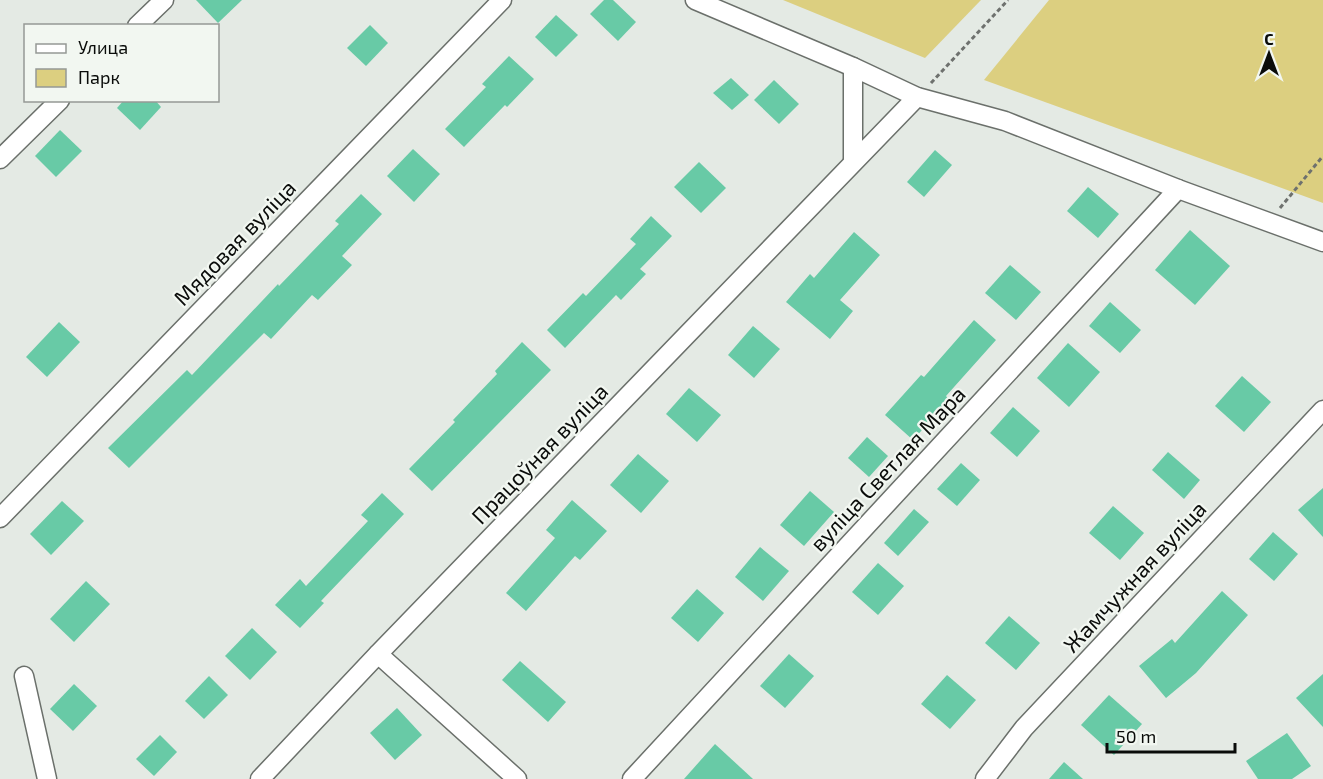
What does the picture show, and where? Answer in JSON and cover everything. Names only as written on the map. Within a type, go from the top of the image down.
[{"type":"street","points":[[139,24],[164,0]]},
{"type":"street","name":"Мядовая вуліца","points":[[0,518],[502,0]]},
{"type":"street","points":[[695,0],[853,67],[917,97],[1005,122],[1323,242]]},
{"type":"street","points":[[853,67],[853,162]]},
{"type":"street","name":"Працоўная вуліца","points":[[260,779],[917,97]]},
{"type":"street","points":[[0,159],[58,102]]},
{"type":"street","name":"вуліца Светлая Мара","points":[[633,779],[1178,189]]},
{"type":"street","name":"Жамчужная вуліца","points":[[985,779],[1024,728],[1323,410]]},
{"type":"street","points":[[378,654],[517,779]]},
{"type":"street","points":[[24,676],[47,779]]},
{"type":"path","points":[[917,97],[1008,0]]},
{"type":"path","points":[[1268,222],[1323,156]]},
{"type":"green space","points":[[783,0],[981,0],[925,58]]},
{"type":"green space","points":[[1049,0],[1323,0],[1323,203],[984,80]]},
{"type":"building","points":[[196,0],[242,0],[218,23]]},
{"type":"building","points":[[604,0],[613,0],[636,22],[618,41],[590,14]]},
{"type":"building","points":[[556,15],[578,35],[556,57],[535,37]]},
{"type":"building","points":[[370,25],[388,43],[366,66],[347,48]]},
{"type":"building","points":[[509,56],[534,79],[464,147],[445,129],[486,87],[482,84]]},
{"type":"building","points":[[731,78],[749,95],[732,110],[713,93]]},
{"type":"building","points":[[774,80],[799,104],[779,124],[754,100]]},
{"type":"building","points":[[122,102],[157,102],[161,107],[140,130],[117,108]]},
{"type":"building","points":[[60,130],[82,151],[56,177],[35,156]]},
{"type":"building","points":[[413,149],[440,174],[414,202],[387,176]]},
{"type":"building","points":[[935,150],[952,165],[924,197],[907,182]]},
{"type":"building","points":[[699,162],[726,188],[701,213],[674,187]]},
{"type":"building","points":[[1088,187],[1119,214],[1098,238],[1067,211]]},
{"type":"building","points":[[361,194],[382,214],[342,256],[352,265],[318,300],[312,295],[271,339],[264,333],[129,468],[108,448],[187,370],[192,375],[278,284],[279,286],[339,224],[335,221]]},
{"type":"building","points":[[651,216],[672,236],[640,269],[646,274],[621,300],[616,295],[565,348],[547,330],[583,293],[586,296],[636,244],[630,239]]},
{"type":"building","points":[[1190,230],[1230,266],[1195,305],[1155,270]]},
{"type":"building","points":[[854,232],[880,255],[840,300],[853,311],[830,339],[786,302],[810,274],[814,278]]},
{"type":"building","points":[[1010,265],[1041,292],[1016,320],[985,293]]},
{"type":"building","points":[[1110,302],[1141,330],[1120,353],[1089,326]]},
{"type":"building","points":[[974,320],[996,340],[946,396],[949,400],[913,440],[885,415],[921,375],[924,377]]},
{"type":"building","points":[[59,322],[80,342],[47,377],[26,357]]},
{"type":"building","points":[[753,326],[780,349],[754,378],[728,355]]},
{"type":"building","points":[[522,342],[551,370],[432,491],[409,469],[455,422],[453,420],[497,374],[495,371]]},
{"type":"building","points":[[1068,343],[1100,372],[1069,407],[1037,378]]},
{"type":"building","points":[[1242,376],[1271,402],[1244,432],[1215,406]]},
{"type":"building","points":[[689,388],[721,415],[697,442],[666,414]]},
{"type":"building","points":[[1013,407],[1040,431],[1017,457],[990,433]]},
{"type":"building","points":[[867,437],[888,456],[869,477],[848,458]]},
{"type":"building","points":[[1168,452],[1200,480],[1184,499],[1152,470]]},
{"type":"building","points":[[638,454],[669,481],[641,513],[610,485]]},
{"type":"building","points":[[961,463],[980,480],[957,506],[937,489]]},
{"type":"building","points":[[1323,488],[1323,537],[1298,510]]},
{"type":"building","points":[[810,491],[834,512],[804,546],[780,525]]},
{"type":"building","points":[[382,493],[404,514],[321,601],[324,603],[300,628],[275,605],[300,579],[306,586],[368,521],[361,515]]},
{"type":"building","points":[[572,500],[607,531],[580,560],[575,556],[526,611],[506,593],[555,538],[546,530]]},
{"type":"building","points":[[62,501],[84,521],[51,555],[30,534]]},
{"type":"building","points":[[1113,506],[1144,533],[1120,560],[1089,533]]},
{"type":"building","points":[[914,509],[929,522],[898,556],[884,543]]},
{"type":"building","points":[[1273,532],[1298,554],[1274,581],[1249,559]]},
{"type":"building","points":[[760,547],[789,571],[763,601],[735,577]]},
{"type":"building","points":[[878,563],[904,586],[878,615],[852,592]]},
{"type":"building","points":[[86,581],[110,604],[74,642],[50,619]]},
{"type":"building","points":[[697,589],[724,613],[698,642],[671,618]]},
{"type":"building","points":[[1222,591],[1248,615],[1196,673],[1166,698],[1139,666],[1172,639],[1175,643]]},
{"type":"building","points":[[1009,616],[1040,643],[1016,670],[985,643]]},
{"type":"building","points":[[252,628],[277,652],[250,680],[225,656]]},
{"type":"building","points":[[789,654],[814,676],[785,708],[760,686]]},
{"type":"building","points":[[520,661],[566,702],[548,722],[502,680]]},
{"type":"building","points":[[1323,674],[1323,727],[1296,698]]},
{"type":"building","points":[[947,675],[976,700],[950,729],[921,704]]},
{"type":"building","points":[[209,676],[228,695],[204,719],[185,701]]},
{"type":"building","points":[[74,684],[97,706],[73,731],[50,709]]},
{"type":"building","points":[[1109,695],[1142,724],[1114,755],[1081,725]]},
{"type":"building","points":[[397,708],[422,735],[395,760],[370,733]]},
{"type":"building","points":[[1287,733],[1311,766],[1292,779],[1258,779],[1246,761]]},
{"type":"building","points":[[160,735],[177,752],[154,776],[136,759]]},
{"type":"building","points":[[715,744],[753,779],[684,779]]},
{"type":"building","points":[[1064,762],[1083,779],[1049,779]]}]
